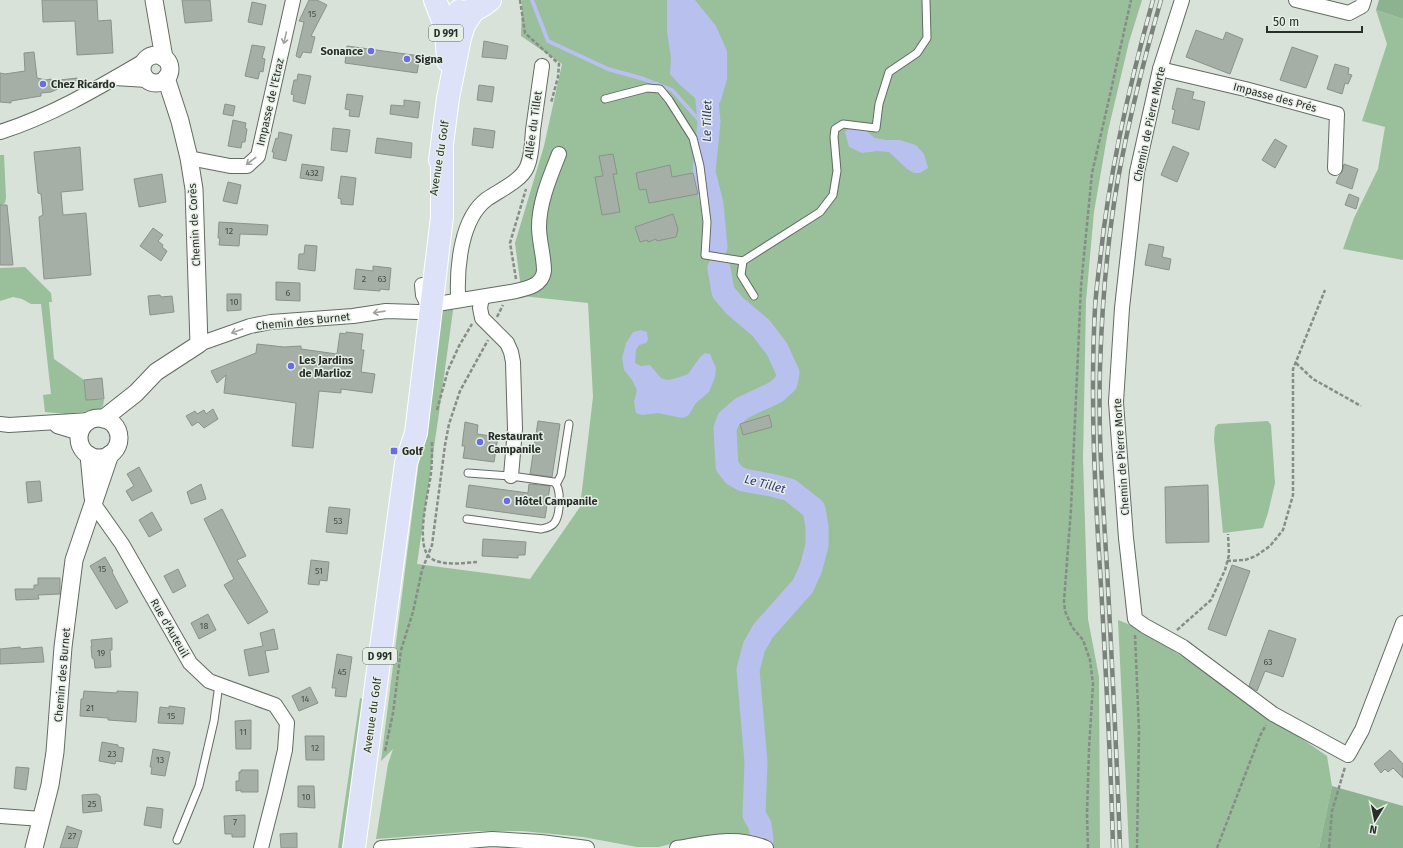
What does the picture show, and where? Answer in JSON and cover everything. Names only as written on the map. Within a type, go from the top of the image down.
[{"type":"main road","points":[[436,0],[443,6],[452,10],[463,12],[482,5]]},
{"type":"main road","name":"Avenue du Golf","points":[[436,0],[446,28],[448,46],[448,98]]},
{"type":"main road","name":"Avenue du Golf","points":[[354,848],[406,463],[416,433],[425,308],[422,285],[430,217],[442,146],[448,98],[464,25],[482,5]]},
{"type":"main road","points":[[425,308],[442,217],[442,146]]},
{"type":"street","points":[[154,0],[159,30],[152,59],[142,69],[142,73],[156,81]]},
{"type":"street","name":"Impasse de l'Etraz","points":[[189,158],[230,166],[247,166],[258,156],[293,0]]},
{"type":"street","name":"Chemin de Pierre Morte","points":[[1135,618],[1126,538],[1116,402],[1122,308],[1137,172],[1160,70],[1182,0]]},
{"type":"street","points":[[1296,0],[1349,12],[1362,6],[1364,0]]},
{"type":"street","points":[[0,132],[45,114],[115,78],[152,59],[167,61],[170,70],[156,81],[115,78]]},
{"type":"street","name":"Allée du Tillet","points":[[462,299],[458,295],[458,280],[461,255],[469,222],[486,200],[513,182],[524,172],[527,167],[531,149],[542,66]]},
{"type":"street","name":"Impasse des Prés","points":[[1160,70],[1245,89],[1337,114],[1335,168]]},
{"type":"street","name":"Chemin de Corès","points":[[156,81],[175,109],[180,121],[189,158],[194,189],[199,344]]},
{"type":"street","name":"Chemin des Burnet","points":[[91,424],[136,393],[156,372],[199,344],[250,326],[271,322],[353,316],[386,311],[425,308],[462,299],[481,302],[533,286],[538,283],[544,275],[540,234],[540,216],[544,193],[559,154]]},
{"type":"street","points":[[481,302],[482,318],[509,347],[513,362],[515,434],[511,476]]},
{"type":"street","name":"Chemin des Burnet","points":[[117,432],[136,393]]},
{"type":"street","points":[[2,425],[45,423],[112,423],[117,432],[118,438],[114,450],[110,454],[100,458],[89,455],[81,447],[79,442],[91,424]]},
{"type":"street","name":"Chemin des Burnet","points":[[34,848],[50,785],[55,752],[63,647],[74,560],[110,454]]},
{"type":"street","name":"Chemin des Burnet","points":[[89,455],[91,510]]},
{"type":"street","name":"Rue d'Auteuil","points":[[91,510],[108,524],[122,544],[190,664],[209,681],[275,705],[287,723],[285,750],[276,793],[260,848]]},
{"type":"street","points":[[1135,618],[1144,626],[1183,647],[1273,714],[1348,755],[1362,730],[1403,623]]},
{"type":"street","points":[[0,816],[42,819]]},
{"type":"street","points":[[381,848],[492,839],[541,842],[587,848]]},
{"type":"street","points":[[677,848],[728,840],[744,841],[766,848]]},
{"type":"lane","points":[[605,99],[647,88],[660,90],[669,100],[693,138],[698,159],[707,222],[705,256],[742,261],[820,212],[833,195],[837,170],[834,137],[835,129],[842,124],[876,128],[879,104],[890,72],[917,53],[927,38],[926,0]]},
{"type":"lane","points":[[742,261],[741,274],[754,296]]},
{"type":"lane","points":[[467,519],[541,529],[548,528],[554,523],[558,512],[559,491],[557,484],[561,475],[570,424]]},
{"type":"lane","points":[[468,473],[548,480],[557,484]]},
{"type":"lane","points":[[177,840],[199,786],[214,721],[219,684]]},
{"type":"path","points":[[520,0],[525,33],[559,64],[558,77],[550,108]]},
{"type":"path","points":[[1088,848],[1087,815],[1089,749],[1093,684],[1090,660],[1086,647],[1083,640],[1072,626],[1064,601],[1071,509],[1081,286],[1092,173],[1131,0]]},
{"type":"path","points":[[384,755],[392,723],[401,650],[414,612],[422,570],[432,545],[445,445],[450,424],[460,391],[483,349],[498,314],[516,286],[510,243],[528,185]]},
{"type":"path","points":[[1227,561],[1245,560],[1256,556],[1270,546],[1283,530],[1293,495],[1293,369],[1324,290]]},
{"type":"path","points":[[436,412],[453,357],[481,302]]},
{"type":"path","points":[[1296,363],[1313,379],[1361,406]]},
{"type":"path","points":[[432,436],[431,468],[424,517],[424,550],[428,556],[438,562],[477,562]]},
{"type":"path","points":[[1168,639],[1211,600],[1225,570],[1229,555],[1228,534]]},
{"type":"path","points":[[1135,618],[1135,656],[1139,730],[1137,848]]},
{"type":"path","points":[[1217,848],[1260,736],[1273,714]]},
{"type":"path","points":[[1328,848],[1332,810],[1348,755]]},
{"type":"green space","points":[[522,0],[1142,0],[1129,42],[1108,131],[1094,212],[1086,301],[1083,459],[1088,619],[1099,677],[1100,848],[742,848],[685,840],[659,847],[637,847],[583,837],[522,831],[477,831],[376,839],[388,764],[393,749],[381,761],[438,309],[454,303],[417,564],[530,579],[580,507],[593,397],[588,303],[522,296],[515,243],[544,146],[562,64],[521,36]]},
{"type":"green space","points":[[1379,0],[1403,0],[1403,19],[1376,10]]},
{"type":"green space","points":[[1376,10],[1403,19],[1403,260],[1343,249],[1354,218],[1378,169],[1385,127],[1362,121],[1387,44]]},
{"type":"green space","points":[[0,155],[4,155],[6,198],[5,203],[0,206]]},
{"type":"green space","points":[[25,267],[51,293],[52,302],[49,302],[54,359],[84,380],[86,400],[104,400],[103,406],[99,410],[66,414],[45,412],[43,395],[51,394],[41,304],[31,304],[22,299],[13,297],[0,301],[0,268]]},
{"type":"green space","points":[[1268,421],[1271,425],[1275,483],[1263,528],[1223,533],[1214,439],[1215,427],[1218,424]]},
{"type":"green space","points":[[1118,620],[1143,630],[1327,756],[1332,786],[1319,848],[1129,848]]},
{"type":"green space","points":[[360,698],[366,700],[346,848],[338,848]]},
{"type":"green space","points":[[1332,786],[1403,806],[1403,848],[1319,848]]},
{"type":"water","points":[[667,0],[695,0],[716,26],[727,51],[727,79],[721,100],[709,122],[705,107],[670,74],[671,58],[667,32]]},
{"type":"water","points":[[849,128],[865,130],[875,138],[900,140],[916,145],[924,154],[928,168],[920,173],[914,173],[907,169],[889,152],[877,151],[862,153],[849,147],[845,132]]},
{"type":"water","points":[[641,330],[647,332],[648,340],[646,343],[639,345],[636,350],[635,363],[641,366],[650,365],[661,378],[668,380],[688,374],[700,357],[705,353],[710,354],[716,368],[715,377],[709,392],[696,403],[688,416],[682,418],[658,413],[642,415],[636,413],[634,402],[637,390],[632,380],[624,370],[622,358],[626,343],[633,332]]},
{"type":"building","points":[[42,0],[97,0],[98,21],[111,20],[113,53],[77,55],[75,21],[43,22]]},
{"type":"building","points":[[182,0],[210,0],[212,21],[185,23]]},
{"type":"building","points":[[309,0],[317,0],[327,5],[311,36],[315,37],[311,53],[303,52],[300,58],[296,56],[304,22],[299,21]]},
{"type":"building","points":[[252,2],[266,5],[262,25],[248,22]]},
{"type":"building","points":[[1196,30],[1223,40],[1226,32],[1243,39],[1230,74],[1186,57]]},
{"type":"building","points":[[484,41],[508,46],[506,59],[482,57]]},
{"type":"building","points":[[252,45],[265,47],[262,58],[265,59],[263,72],[260,71],[258,79],[245,76]]},
{"type":"building","points":[[347,46],[420,56],[417,73],[345,63]]},
{"type":"building","points":[[1292,47],[1318,56],[1306,88],[1280,80]]},
{"type":"building","points":[[34,52],[37,78],[46,80],[51,79],[52,81],[77,78],[78,80],[51,92],[41,93],[41,96],[11,101],[11,103],[0,102],[0,73],[5,74],[25,71],[24,53]]},
{"type":"building","points":[[1335,64],[1349,68],[1348,74],[1352,75],[1348,84],[1345,83],[1342,94],[1327,89]]},
{"type":"building","points":[[298,74],[311,76],[305,104],[293,101],[294,95],[291,94],[294,80],[297,80]]},
{"type":"building","points":[[479,85],[494,87],[492,102],[477,100]]},
{"type":"building","points":[[1177,88],[1194,92],[1192,99],[1205,102],[1199,130],[1172,123],[1175,110],[1172,109]]},
{"type":"building","points":[[347,94],[363,96],[359,117],[349,116],[350,110],[345,109]]},
{"type":"building","points":[[404,100],[420,102],[418,118],[390,114],[391,105],[404,106]]},
{"type":"building","points":[[225,104],[235,106],[233,116],[223,114]]},
{"type":"building","points":[[233,120],[246,123],[245,128],[247,129],[245,142],[242,142],[241,148],[228,146]]},
{"type":"building","points":[[333,128],[350,130],[347,152],[331,150]]},
{"type":"building","points":[[474,128],[495,131],[493,148],[472,145]]},
{"type":"building","points":[[279,132],[292,135],[286,161],[273,158],[274,152],[272,152],[276,138],[278,139]]},
{"type":"building","points":[[377,138],[412,143],[411,158],[375,153]]},
{"type":"building","points":[[1275,139],[1287,146],[1275,168],[1262,160]]},
{"type":"building","points":[[1173,146],[1189,153],[1177,182],[1161,175]]},
{"type":"building","points":[[80,147],[83,190],[61,192],[63,215],[86,213],[91,275],[44,279],[39,217],[43,215],[41,194],[38,193],[34,152]]},
{"type":"building","points":[[613,154],[617,174],[613,174],[620,212],[602,215],[595,177],[603,176],[599,156]]},
{"type":"building","points":[[302,164],[324,167],[322,181],[300,178]]},
{"type":"building","points":[[1344,164],[1358,169],[1352,189],[1336,183],[1342,172]]},
{"type":"building","points":[[670,165],[672,177],[693,173],[698,194],[649,203],[646,189],[639,189],[636,173]]},
{"type":"building","points":[[162,174],[166,202],[139,207],[134,179]]},
{"type":"building","points":[[341,176],[356,178],[353,205],[341,204],[341,199],[338,198]]},
{"type":"building","points":[[228,182],[241,185],[237,204],[223,201]]},
{"type":"building","points":[[1349,194],[1359,198],[1356,209],[1345,205]]},
{"type":"building","points":[[0,205],[7,205],[13,265],[0,265]]},
{"type":"building","points":[[673,214],[678,229],[676,237],[657,241],[656,239],[648,242],[647,240],[640,242],[635,227]]},
{"type":"building","points":[[219,222],[268,225],[267,235],[240,234],[239,246],[219,245]]},
{"type":"building","points":[[153,228],[163,235],[158,241],[167,251],[161,261],[140,246]]},
{"type":"building","points":[[1149,244],[1164,247],[1162,257],[1171,259],[1169,270],[1145,265]]},
{"type":"building","points":[[305,245],[317,246],[315,271],[298,269],[299,254],[304,254]]},
{"type":"building","points":[[373,266],[391,268],[389,290],[380,289],[380,291],[354,289],[356,269],[373,271]]},
{"type":"building","points":[[276,282],[300,283],[300,301],[276,300]]},
{"type":"building","points":[[227,294],[241,294],[241,310],[227,311]]},
{"type":"building","points":[[160,295],[161,297],[172,296],[174,312],[150,315],[148,296]]},
{"type":"building","name":"Les Jardins de Marlioz","points":[[346,332],[363,334],[361,350],[364,350],[361,372],[375,374],[372,393],[341,389],[341,393],[319,391],[313,448],[292,446],[296,403],[224,393],[226,375],[217,383],[211,371],[256,353],[257,344],[284,347],[301,346],[301,349],[337,354],[340,333],[346,334]]},
{"type":"building","points":[[102,378],[104,399],[86,400],[84,380]]},
{"type":"building","points":[[213,409],[218,419],[204,428],[198,422],[192,426],[186,416],[195,411],[197,414],[204,410],[206,414]]},
{"type":"building","points":[[769,415],[772,427],[743,435],[740,424]]},
{"type":"building","points":[[538,421],[560,424],[552,477],[530,474]]},
{"type":"building","name":"Restaurant Campanile","points":[[465,422],[478,425],[477,434],[498,437],[494,462],[463,458],[465,446],[462,446]]},
{"type":"building","points":[[139,467],[152,491],[132,501],[126,491],[134,486],[127,474]]},
{"type":"building","points":[[40,481],[42,501],[28,503],[26,482]]},
{"type":"building","points":[[201,484],[206,499],[191,504],[187,492]]},
{"type":"building","name":"Hôtel Campanile","points":[[529,484],[550,486],[545,518],[466,507],[469,485],[528,493]]},
{"type":"building","points":[[1208,485],[1209,542],[1166,543],[1165,487]]},
{"type":"building","points":[[329,507],[350,509],[347,534],[326,532]]},
{"type":"building","points":[[222,509],[246,556],[237,560],[268,612],[248,624],[224,585],[234,579],[204,519]]},
{"type":"building","points":[[152,512],[162,530],[149,537],[139,520]]},
{"type":"building","points":[[483,539],[526,542],[525,555],[518,555],[518,558],[482,556]]},
{"type":"building","points":[[105,557],[128,602],[116,609],[90,566]]},
{"type":"building","points":[[311,560],[329,562],[327,581],[320,580],[319,585],[308,584]]},
{"type":"building","points":[[1232,565],[1250,571],[1226,636],[1208,629]]},
{"type":"building","points":[[178,569],[186,586],[173,593],[164,576]]},
{"type":"building","points":[[38,578],[60,578],[60,594],[38,595],[39,599],[16,600],[15,589],[34,589],[34,585],[38,585]]},
{"type":"building","points":[[208,614],[216,630],[199,639],[191,623]]},
{"type":"building","points":[[274,629],[278,649],[265,651],[269,672],[249,676],[244,650],[263,646],[260,633]]},
{"type":"building","points":[[1269,630],[1296,639],[1283,677],[1265,671],[1257,691],[1249,686]]},
{"type":"building","points":[[112,638],[112,650],[110,650],[111,667],[95,668],[94,659],[92,658],[91,640]]},
{"type":"building","points":[[20,647],[21,649],[42,647],[44,662],[0,664],[0,649]]},
{"type":"building","points":[[337,654],[352,657],[346,697],[335,696],[336,688],[332,688]]},
{"type":"building","points":[[310,687],[318,703],[299,711],[292,696]]},
{"type":"building","points":[[84,691],[117,693],[117,691],[138,692],[136,722],[80,716],[81,699],[83,699]]},
{"type":"building","points":[[169,706],[185,708],[183,724],[158,723],[160,707],[169,708]]},
{"type":"building","points":[[251,720],[251,749],[236,749],[235,721]]},
{"type":"building","points":[[305,736],[324,736],[324,760],[306,760]]},
{"type":"building","points":[[102,742],[118,745],[118,747],[124,748],[122,762],[116,761],[115,764],[99,761]]},
{"type":"building","points":[[153,749],[170,752],[165,776],[151,774],[152,767],[150,767]]},
{"type":"building","points":[[1390,750],[1403,764],[1403,778],[1393,768],[1388,772],[1385,769],[1381,773],[1374,764]]},
{"type":"building","points":[[16,767],[29,768],[26,790],[14,788]]},
{"type":"building","points":[[241,770],[258,770],[258,792],[241,792],[241,790],[236,791],[236,781],[239,781],[239,772],[241,772]]},
{"type":"building","points":[[298,786],[314,786],[315,808],[298,807]]},
{"type":"building","points":[[97,794],[100,796],[102,811],[83,813],[82,795]]},
{"type":"building","points":[[147,807],[163,809],[161,828],[144,825]]},
{"type":"building","points":[[245,815],[245,837],[232,837],[232,834],[225,834],[224,816]]},
{"type":"building","points":[[67,826],[82,831],[77,848],[60,848]]},
{"type":"building","points":[[297,833],[297,848],[281,848],[280,834]]},
{"type":"waterway","points":[[532,0],[548,41],[608,69],[644,79],[672,90],[708,130]]},
{"type":"waterway","name":"Le Tillet","points":[[706,90],[709,122],[704,172],[712,204],[716,247]]},
{"type":"waterway","name":"Le Tillet","points":[[719,268],[723,292],[735,306],[761,328],[777,349],[788,373],[786,383],[776,392],[742,408],[728,420],[725,429],[727,466],[734,475],[743,480],[790,490],[814,509],[817,527],[817,545],[811,568],[803,586],[763,631],[754,647],[748,670],[756,762],[754,815],[760,825],[762,840],[759,848]]},
{"type":"railway","points":[[1113,848],[1108,717],[1094,447],[1093,378],[1095,308],[1104,228],[1114,162],[1128,97],[1153,0]]},
{"type":"railway","points":[[1120,848],[1100,443],[1101,344],[1108,249],[1118,179],[1137,89],[1161,0]]},
{"type":"place","name":"Sonance","points":[[371,51]]},
{"type":"place","name":"Signa","points":[[407,59]]},
{"type":"place","name":"Chez Ricardo","points":[[43,84]]},
{"type":"place","name":"Les Jardins de Marlioz","points":[[291,366]]},
{"type":"place","name":"Restaurant Campanile","points":[[480,442]]},
{"type":"place","name":"Golf","points":[[394,451]]},
{"type":"place","name":"Hôtel Campanile","points":[[507,501]]}]
